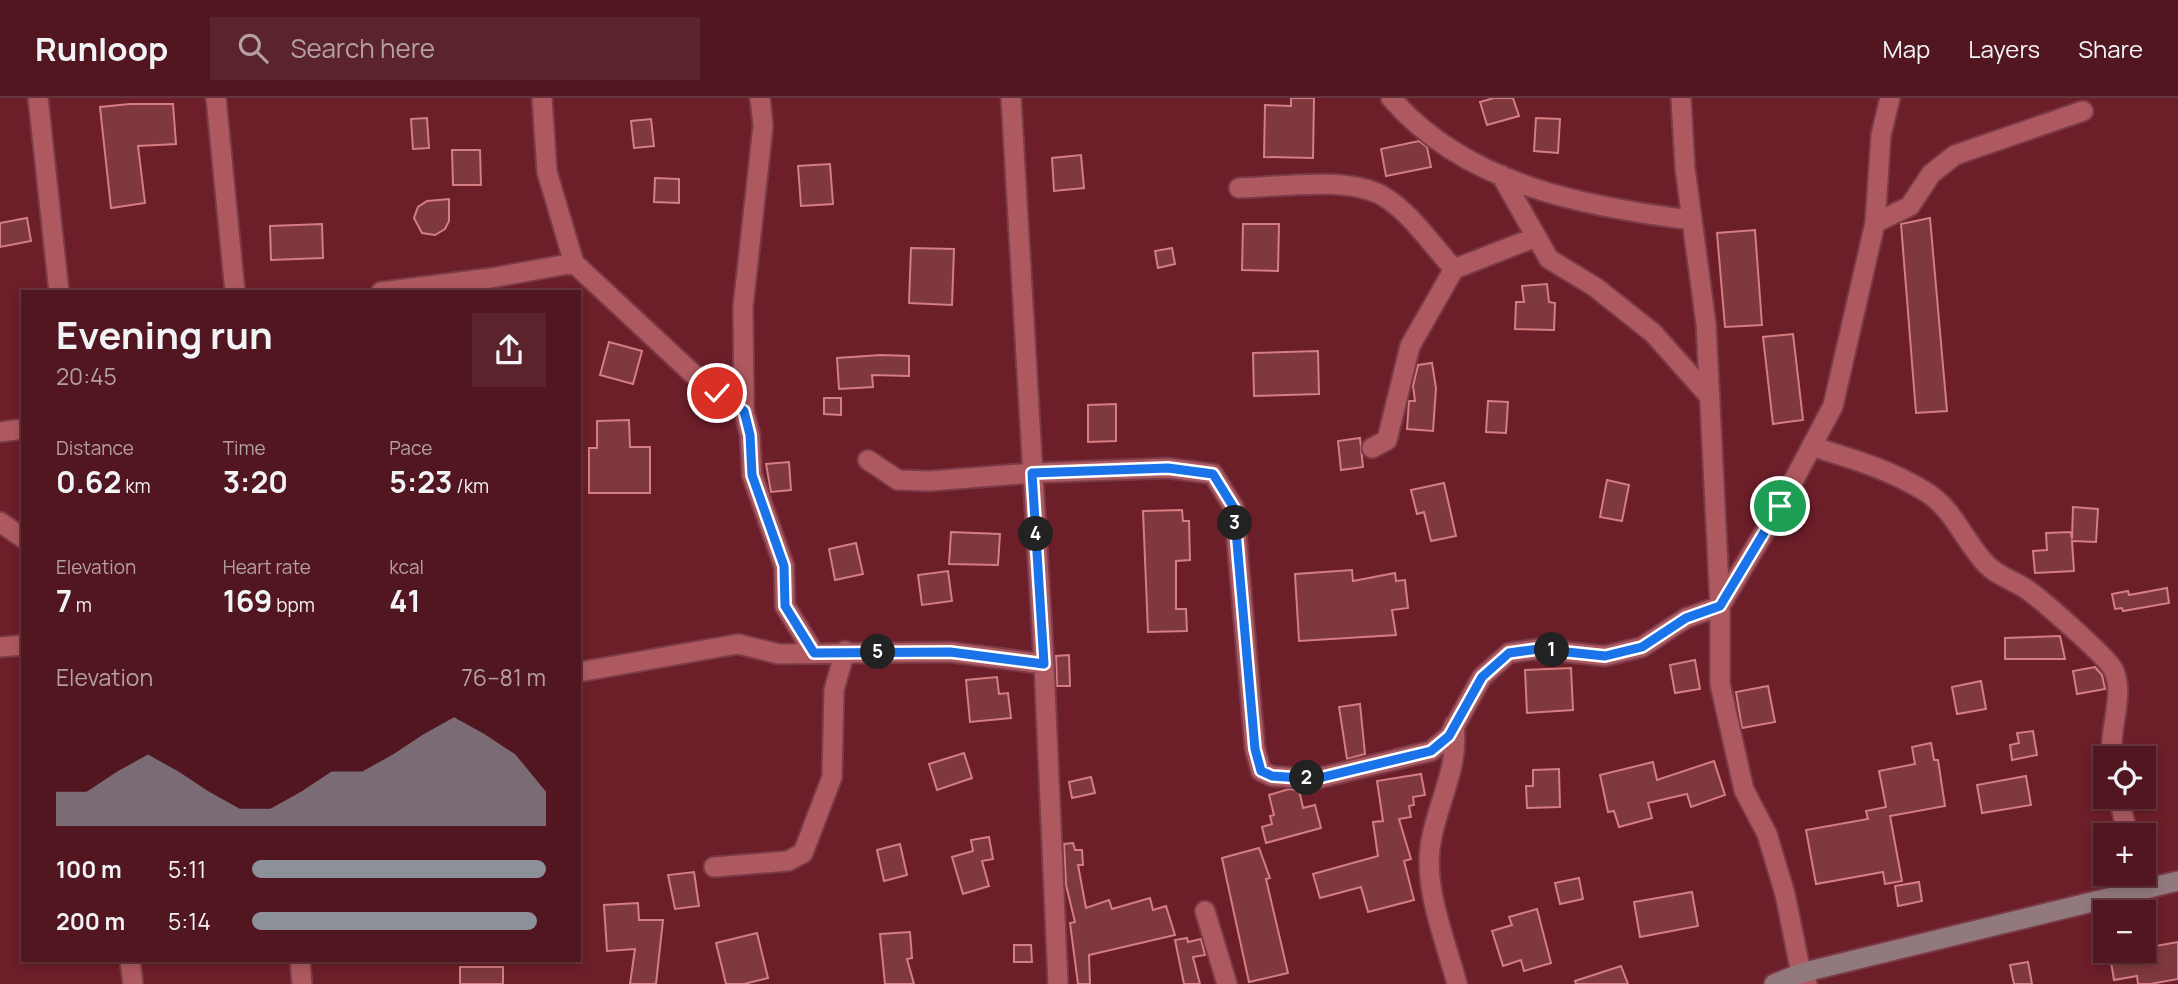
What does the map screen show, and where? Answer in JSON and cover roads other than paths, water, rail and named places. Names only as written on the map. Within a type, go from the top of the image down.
[{"type":"main road","points":[[2156,881],[2178,881]]},
{"type":"main road","points":[[1774,984],[1804,979],[2119,886]]},
{"type":"street","points":[[38,98],[59,290]]},
{"type":"street","points":[[216,98],[235,290]]},
{"type":"street","points":[[542,98],[547,172],[574,263],[692,373],[744,411]]},
{"type":"street","points":[[760,98],[763,126],[743,307],[744,411],[750,435],[752,475],[784,566],[785,606],[814,653]]},
{"type":"street","points":[[1011,98],[1044,664],[1058,984]]},
{"type":"street","points":[[1391,98],[1409,120],[1445,146],[1501,175],[1557,198],[1692,220]]},
{"type":"street","points":[[1681,98],[1685,168],[1706,324],[1720,606],[1720,684],[1744,790],[1767,834],[1804,979]]},
{"type":"street","points":[[868,460],[898,480],[930,481],[1032,473],[1168,468],[1213,474],[1234,508],[1255,749],[1261,771],[1272,776],[1315,779],[1431,751],[1449,736],[1482,677],[1509,653],[1538,649],[1605,656],[1642,647],[1686,618],[1720,606],[1814,447],[1833,406],[1875,223],[1881,135],[1890,98]]},
{"type":"street","points":[[1875,223],[1910,206],[1931,174],[1955,155],[2083,111]]},
{"type":"street","points":[[1501,175],[1549,259],[1595,288],[1653,333],[1710,397]]},
{"type":"street","points":[[1239,188],[1346,185],[1382,196],[1408,217],[1454,269]]},
{"type":"street","points":[[1372,449],[1387,440],[1410,346],[1454,269],[1536,237]]},
{"type":"street","points":[[397,290],[491,278],[574,263]]},
{"type":"street","points":[[0,432],[21,429]]},
{"type":"street","points":[[1814,447],[1889,470],[1930,494],[1962,528],[1984,563],[2002,578],[2023,587],[2112,666],[2118,682],[2113,746]]},
{"type":"street","points":[[0,522],[21,537]]},
{"type":"street","points":[[581,672],[738,644],[779,654],[845,651],[950,652],[1044,664]]},
{"type":"street","points":[[0,647],[21,645]]},
{"type":"street","points":[[714,867],[788,862],[803,853],[832,777],[834,690],[845,651]]},
{"type":"street","points":[[1454,725],[1457,747],[1431,837],[1429,873],[1457,984]]},
{"type":"street","points":[[1205,911],[1227,984]]},
{"type":"street","points":[[130,962],[133,984]]},
{"type":"street","points":[[300,962],[302,984]]}]
